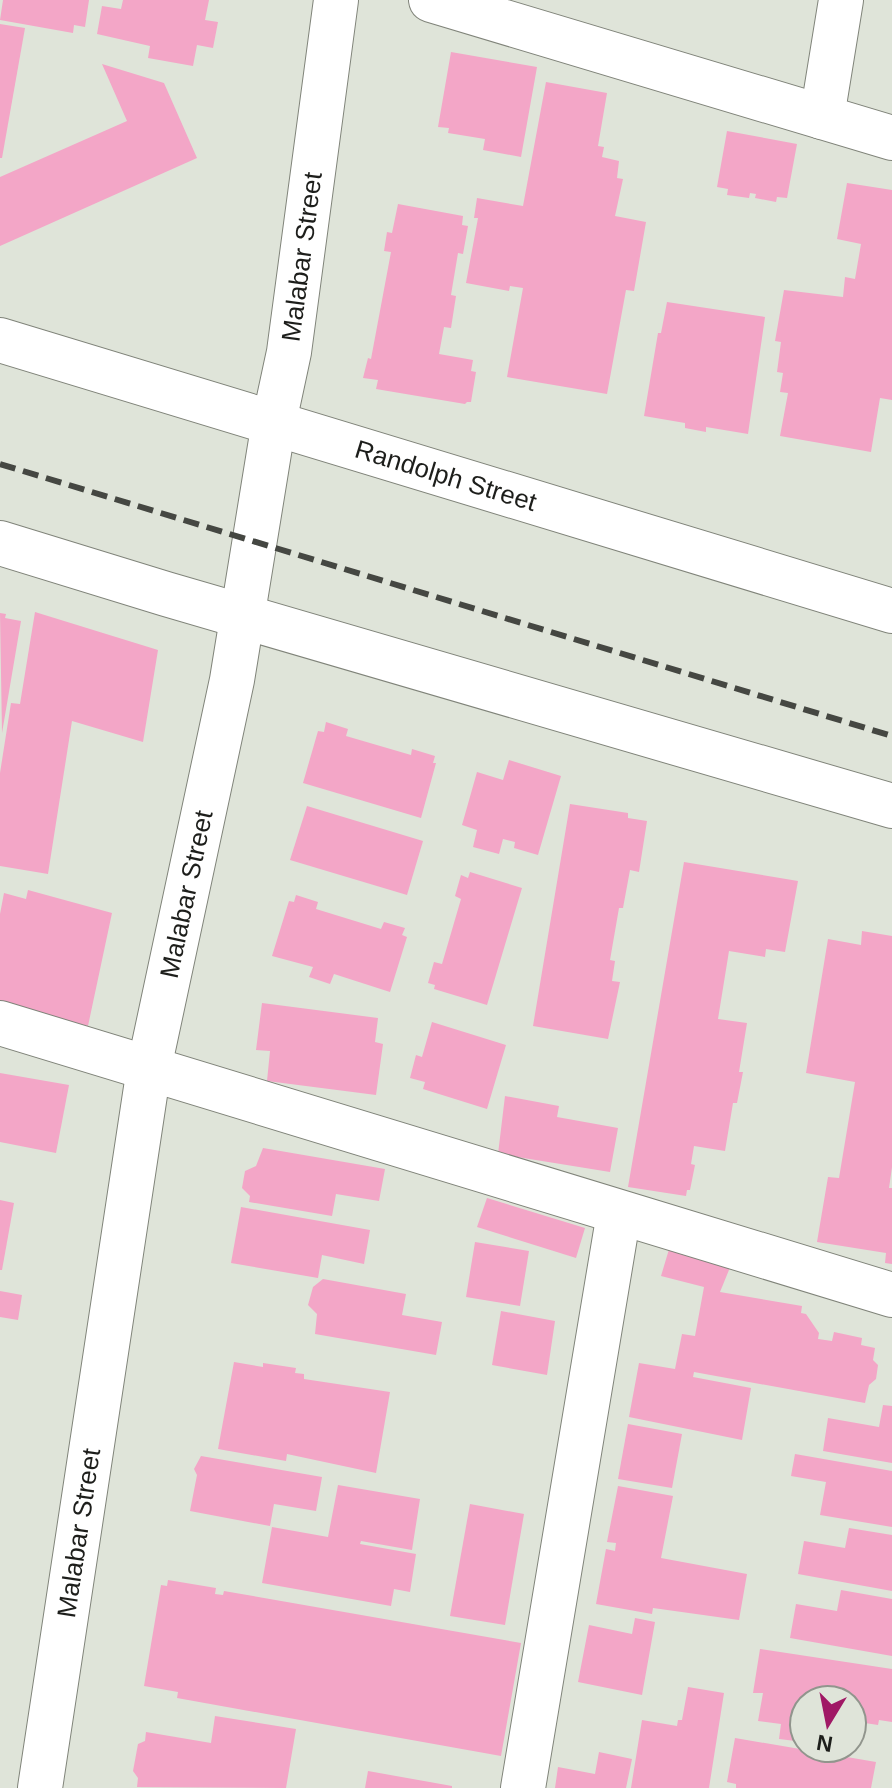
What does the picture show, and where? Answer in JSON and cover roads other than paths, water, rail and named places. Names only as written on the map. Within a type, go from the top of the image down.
[{"type":"street","name":"Malabar Street","points":[[40,1788],[149,1068],[232,680],[274,422],[289,352],[336,0]]},
{"type":"street","points":[[431,0],[892,138]]},
{"type":"street","points":[[822,117],[841,0]]},
{"type":"street","name":"Randolph Street","points":[[0,340],[892,611]]},
{"type":"street","points":[[0,543],[892,806]]},
{"type":"street","points":[[0,1023],[892,1295]]},
{"type":"street","points":[[523,1788],[619,1213]]},
{"type":"railway","points":[[0,464],[892,736]]}]
